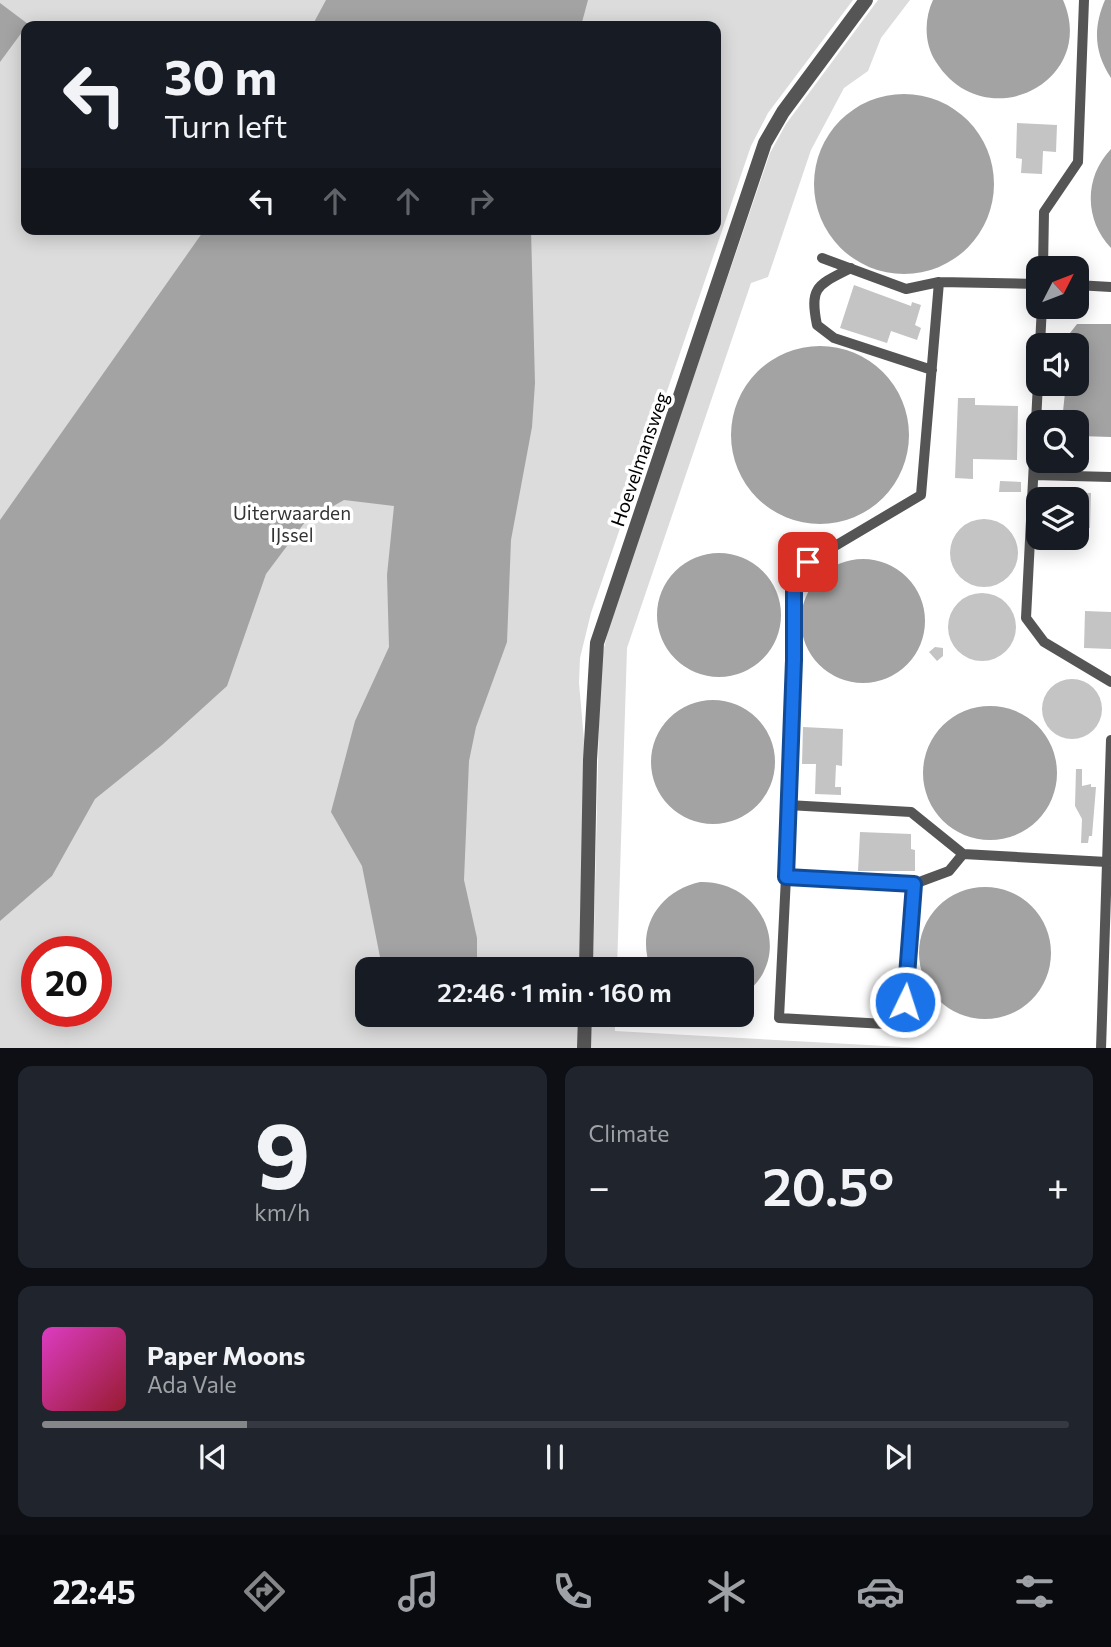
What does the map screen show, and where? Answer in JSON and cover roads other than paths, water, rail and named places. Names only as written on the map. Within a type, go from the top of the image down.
[{"type":"street","name":"Hoevelmansweg","points":[[586,957],[590,748],[597,643],[765,143],[783,112],[866,0]]},
{"type":"street","points":[[584,1048],[585,1027]]},
{"type":"lane","points":[[1043,256],[1044,212],[1078,162],[1084,0]]},
{"type":"lane","points":[[822,258],[906,289],[939,282],[1026,284]]},
{"type":"lane","points":[[851,268],[822,283],[812,302],[817,325],[834,338],[932,370]]},
{"type":"lane","points":[[914,884],[903,1026],[779,1018],[794,660],[794,585],[808,562],[921,495],[939,282]]},
{"type":"lane","points":[[1089,286],[1111,287]]},
{"type":"lane","points":[[1037,396],[1026,618],[1044,642],[1111,682]]},
{"type":"lane","points":[[1034,475],[1111,477]]},
{"type":"lane","points":[[1101,1048],[1111,740]]},
{"type":"lane","points":[[788,805],[911,812],[963,854],[1107,862]]},
{"type":"lane","points":[[786,877],[914,884],[949,871],[963,854]]},
{"type":"park label","name":"Uiterwaarden IJssel","points":[[292,523]]}]
